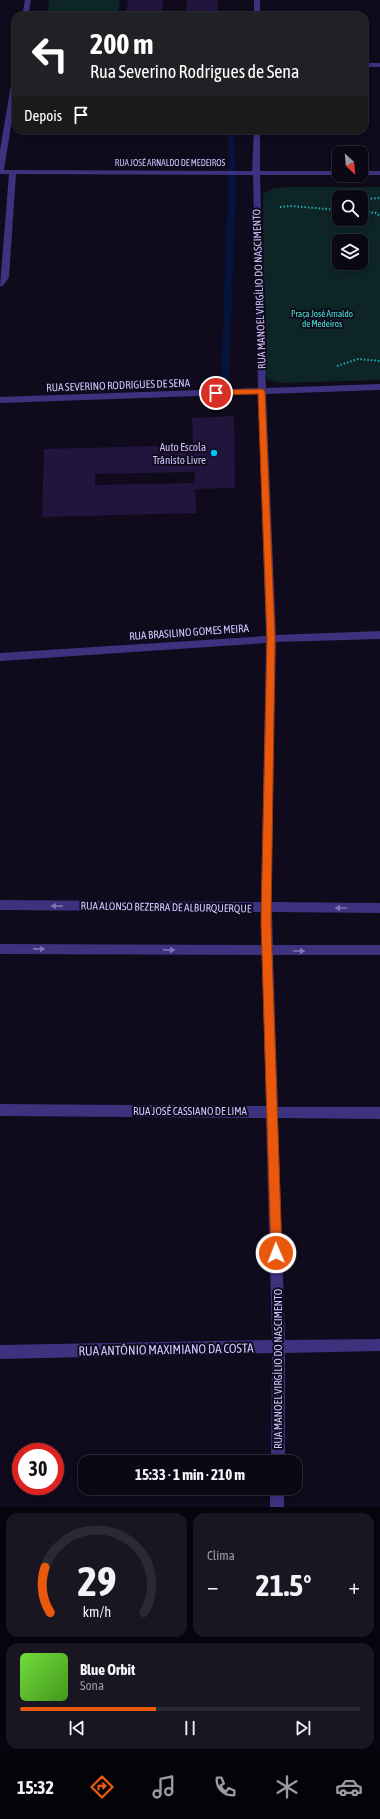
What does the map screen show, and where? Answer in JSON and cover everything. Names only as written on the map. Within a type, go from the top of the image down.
[{"type":"street","points":[[26,12],[28,0]]},
{"type":"street","points":[[257,0],[257,12]]},
{"type":"street","points":[[368,65],[380,65]]},
{"type":"street","points":[[0,172],[12,98]]},
{"type":"street","name":"RUA MANOEL VIRGÍLIO DO NASCIMENTO","points":[[257,134],[256,172],[262,391],[271,639],[266,951],[273,1112],[279,1347],[278,1455]]},
{"type":"street","name":"RUA JOSÉ ARNALDO DE MEDEIROS","points":[[0,172],[332,173]]},
{"type":"street","points":[[0,284],[5,277],[13,172]]},
{"type":"street","points":[[368,173],[380,173]]},
{"type":"street","name":"RUA SEVERINO RODRIGUES DE SENA","points":[[0,400],[380,387]]},
{"type":"street","name":"RUA BRASILINO GOMES MEIRA","points":[[0,657],[271,639],[380,635]]},
{"type":"street","name":"RUA ALONSO BEZERRA DE ALBURQUERQUE","points":[[0,905],[380,908]]},
{"type":"street","points":[[0,949],[266,951],[380,950]]},
{"type":"street","name":"RUA JOSÉ CASSIANO DE LIMA","points":[[0,1110],[380,1113]]},
{"type":"street","name":"RUA ANTÔNIO MAXIMIANO DA COSTA","points":[[0,1352],[380,1345]]},
{"type":"street","points":[[277,1507],[278,1495]]},
{"type":"path","points":[[368,199],[380,198]]},
{"type":"path","points":[[275,210],[290,206],[332,209]]},
{"type":"path","points":[[368,212],[376,213],[380,216]]},
{"type":"path","points":[[331,368],[359,358],[380,360]]},
{"type":"green space","points":[[49,0],[120,0],[118,12],[48,12]]},
{"type":"green space","name":"Praça José Arnaldo de Medeiros","points":[[288,187],[380,187],[380,380],[283,383],[268,380],[264,371],[263,194],[273,188]]},
{"type":"building","points":[[128,0],[163,0],[162,12],[126,12]]},
{"type":"building","points":[[187,0],[218,0],[217,12],[186,12]]},
{"type":"building","points":[[234,416],[235,488],[195,489],[196,513],[42,517],[44,449],[193,445],[194,472],[95,474],[95,485],[195,483],[192,418]]},
{"type":"waterway","points":[[225,380],[232,191],[231,134]]},
{"type":"place","name":"Auto Escola Trânisto Livre","points":[[214,453]]},
{"type":"route","points":[[216,393],[262,391],[271,639],[266,922],[273,1112],[276,1253]]}]
